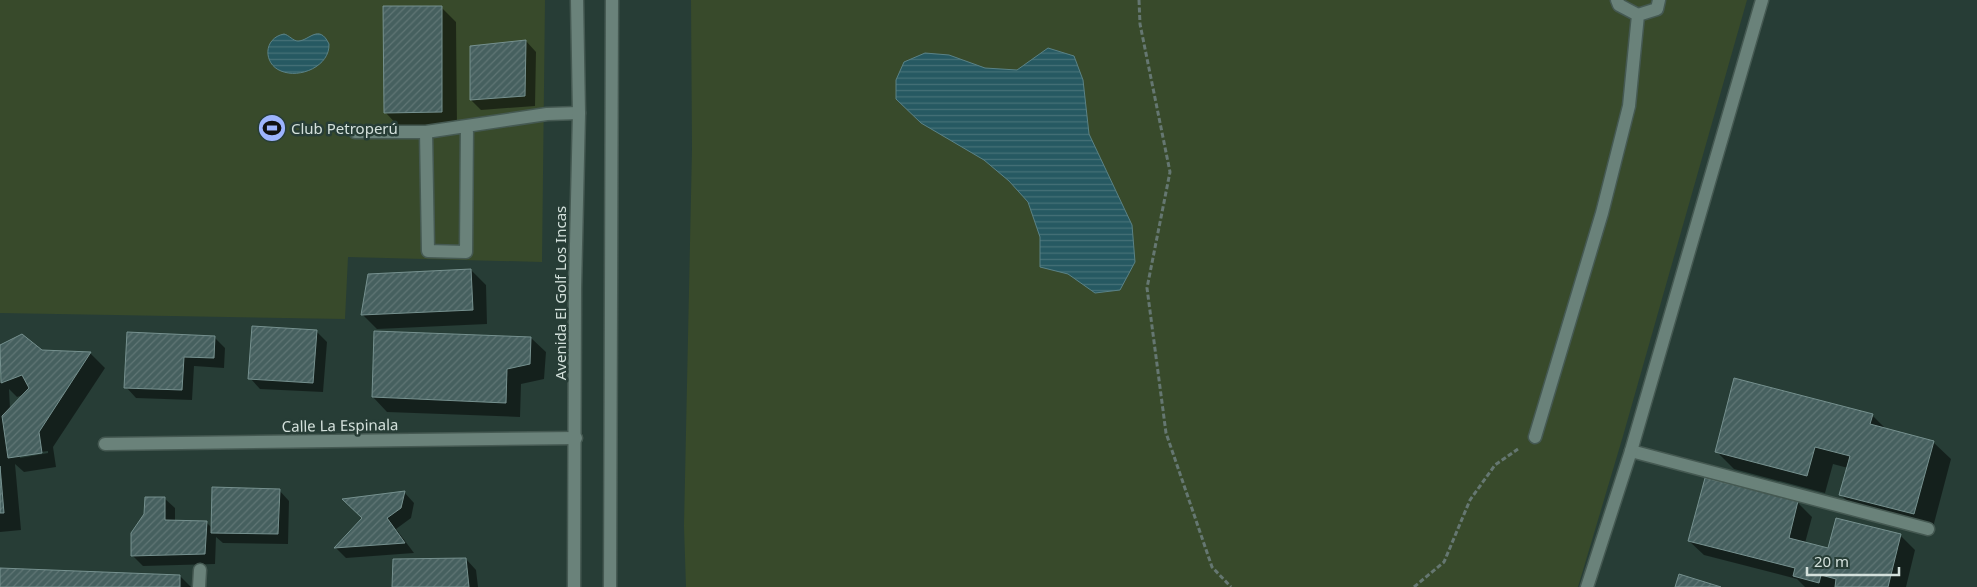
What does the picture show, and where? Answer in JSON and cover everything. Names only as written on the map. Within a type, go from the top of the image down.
[{"type":"street","name":"Avenida El Golf Los Incas","points":[[574,587],[576,438],[575,288],[578,113],[577,0]]},
{"type":"street","points":[[610,587],[612,0]]},
{"type":"street","points":[[1617,0],[1618,5],[1638,15],[1656,9],[1659,0]]},
{"type":"street","points":[[1588,587],[1631,450],[1762,0]]},
{"type":"street","points":[[1535,437],[1602,213],[1629,106],[1638,15]]},
{"type":"street","points":[[355,132],[426,132],[547,114],[578,113]]},
{"type":"street","points":[[426,132],[428,252],[466,252],[467,126]]},
{"type":"street","name":"Calle La Espinala","points":[[105,444],[576,438]]},
{"type":"street","points":[[1631,450],[1928,529]]},
{"type":"street","points":[[199,587],[200,570]]},
{"type":"path","points":[[1139,0],[1140,24],[1170,172],[1147,288],[1166,434],[1212,567],[1231,587]]},
{"type":"path","points":[[1414,587],[1444,562],[1470,500],[1495,465],[1535,437]]},
{"type":"green space","name":"Club Petroperú","points":[[0,0],[545,0],[542,262],[348,257],[345,319],[0,313]]},
{"type":"green space","points":[[691,0],[1747,0],[1578,587],[686,587],[684,526],[692,149]]},
{"type":"water","points":[[284,34],[298,41],[314,35],[321,35],[329,44],[325,59],[305,72],[289,73],[275,68],[269,57],[269,46],[277,36]]},
{"type":"water","points":[[1048,48],[1074,56],[1083,80],[1089,134],[1132,225],[1135,262],[1120,290],[1095,293],[1068,274],[1040,267],[1040,237],[1028,202],[1009,181],[984,160],[921,123],[896,99],[896,80],[904,62],[925,53],[949,55],[985,68],[1017,70]]},
{"type":"building","points":[[383,6],[442,6],[442,112],[384,113]]},
{"type":"building","points":[[526,40],[525,96],[470,100],[470,46]]},
{"type":"building","points":[[471,269],[473,310],[361,315],[368,274]]},
{"type":"building","points":[[252,326],[317,330],[313,383],[248,379]]},
{"type":"building","points":[[374,331],[531,337],[530,364],[507,369],[506,403],[372,397]]},
{"type":"building","points":[[127,332],[215,336],[214,358],[184,357],[182,390],[124,388]]},
{"type":"building","points":[[22,334],[42,350],[91,352],[39,432],[42,453],[8,458],[2,416],[29,388],[22,375],[1,383],[0,345]]},
{"type":"building","points":[[1734,378],[1873,414],[1870,424],[1934,441],[1914,514],[1839,495],[1850,456],[1815,447],[1807,476],[1715,452]]},
{"type":"building","points":[[0,466],[4,513],[0,513]]},
{"type":"building","points":[[1705,478],[1798,501],[1789,538],[1828,548],[1836,518],[1901,534],[1888,587],[1835,587],[1836,579],[1821,575],[1819,583],[1793,576],[1795,568],[1688,541]]},
{"type":"building","points":[[212,487],[280,489],[278,534],[211,533]]},
{"type":"building","points":[[405,491],[401,508],[387,518],[405,543],[334,548],[362,518],[342,499]]},
{"type":"building","points":[[145,497],[165,497],[165,520],[207,521],[205,554],[131,556],[131,533],[144,514]]},
{"type":"building","points":[[466,558],[469,587],[392,587],[393,559]]},
{"type":"building","points":[[0,568],[180,575],[180,587],[0,587]]},
{"type":"building","points":[[1679,574],[1721,587],[1675,587]]},
{"type":"place","name":"Club Petroperú","points":[[272,128]]}]
